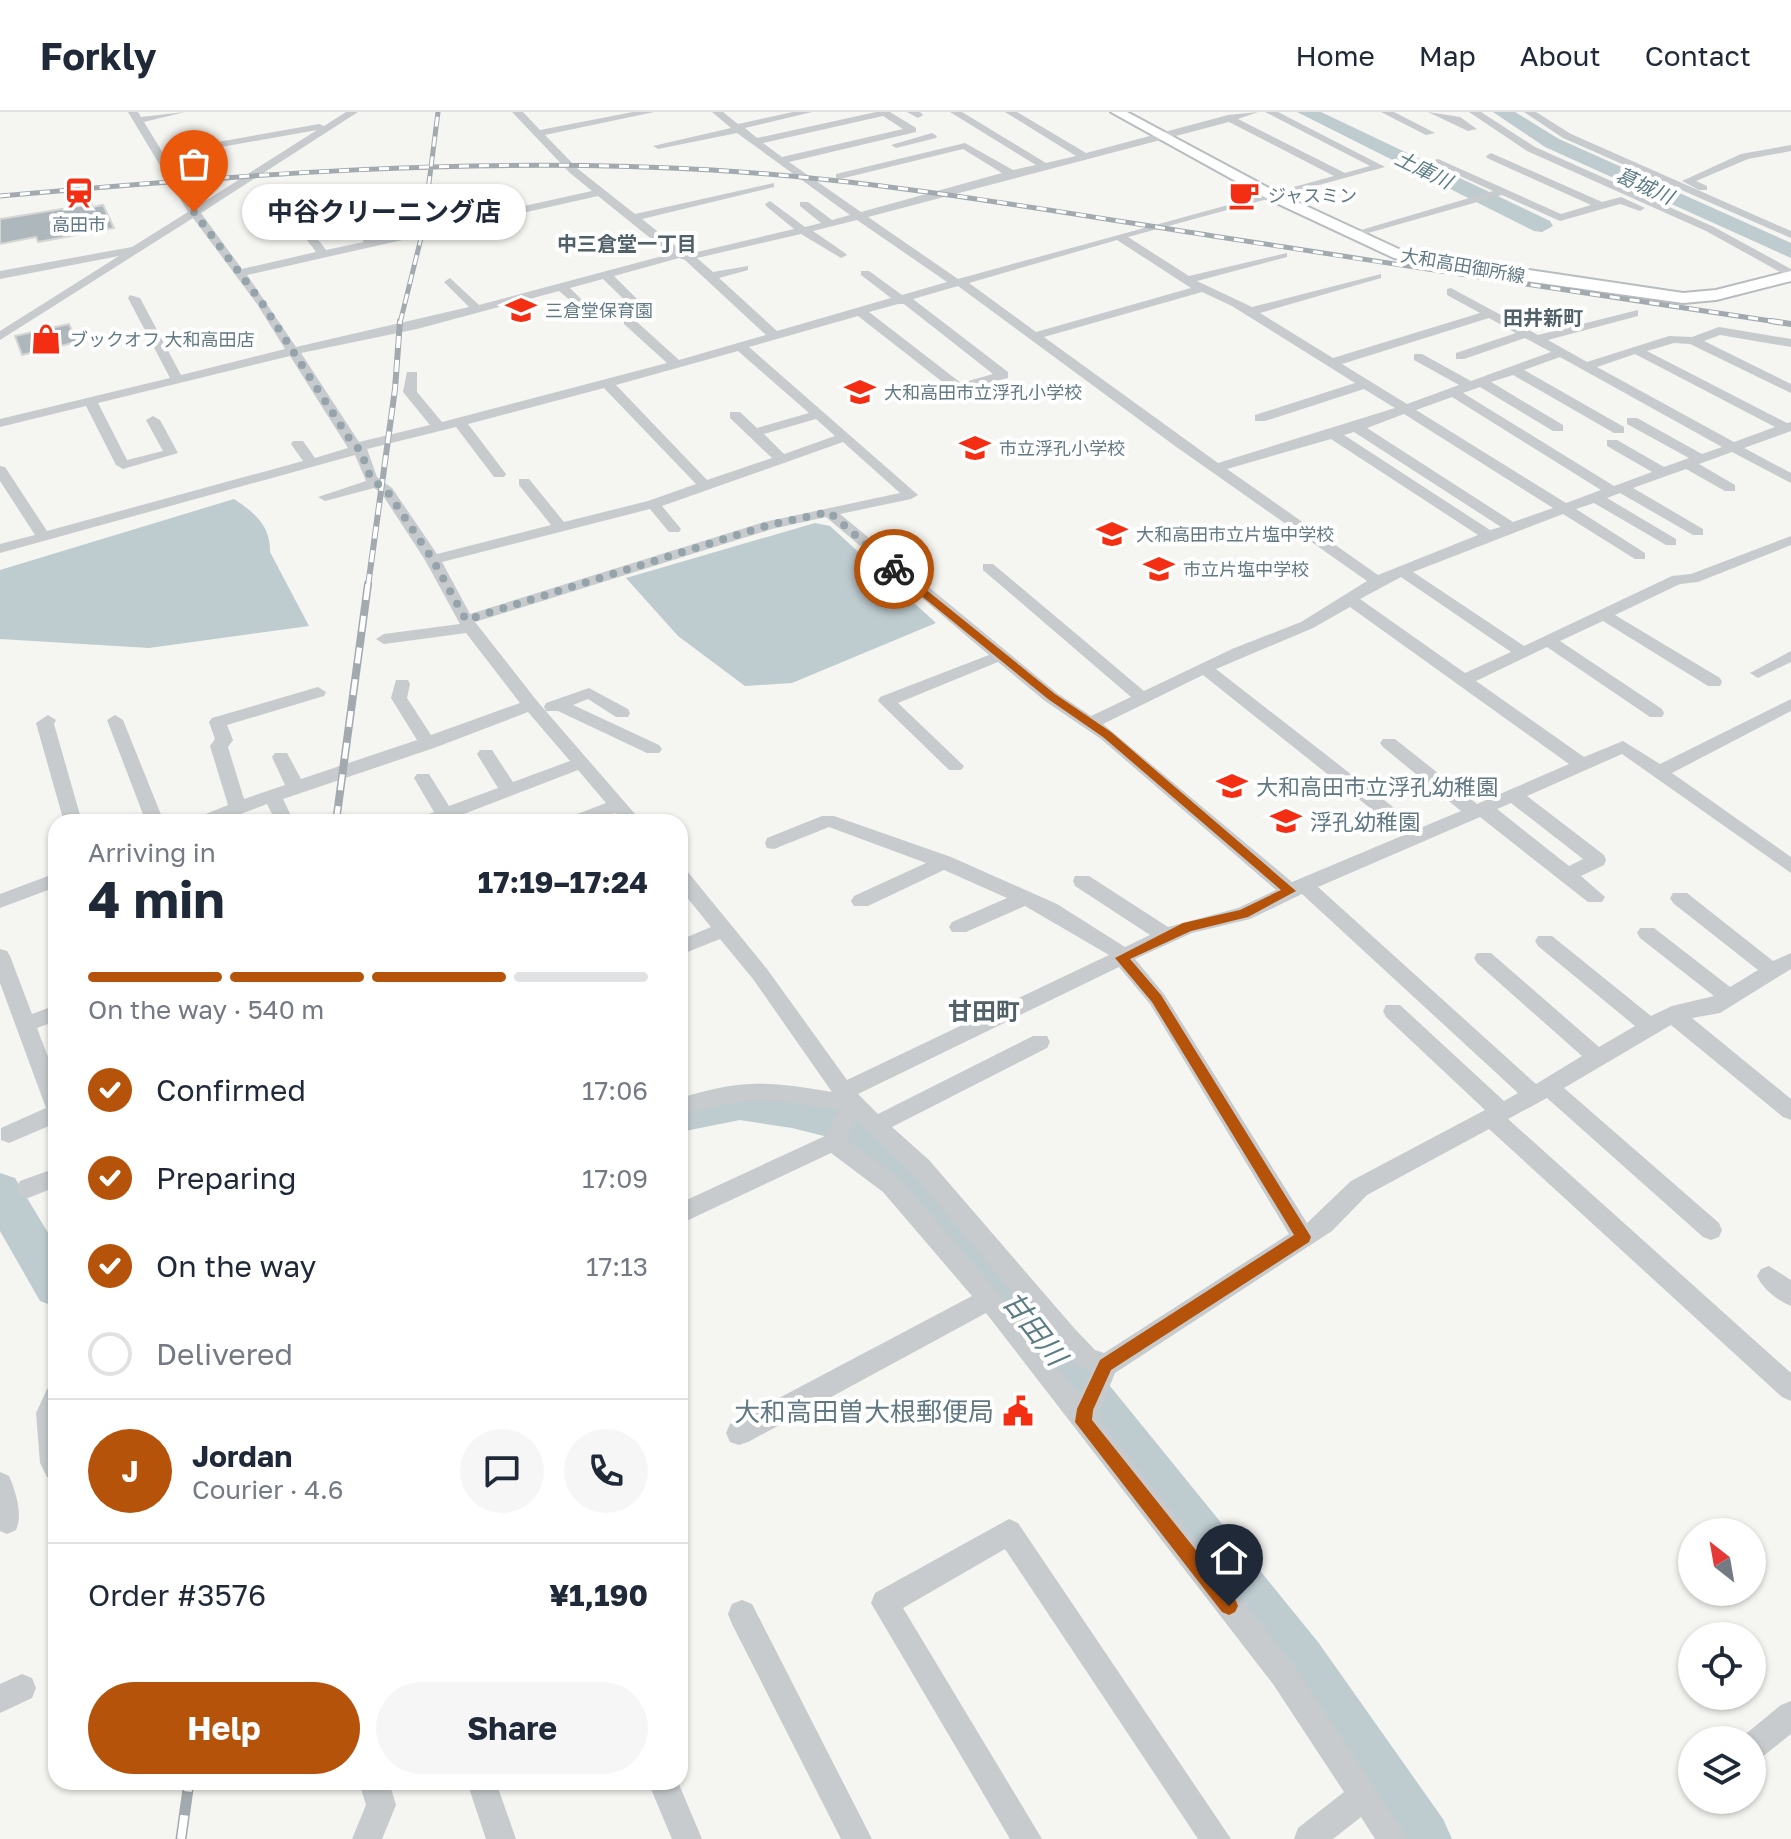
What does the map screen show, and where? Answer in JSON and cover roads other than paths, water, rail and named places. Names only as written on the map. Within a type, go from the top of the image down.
[{"type":"main road","name":"大和高田御所線","points":[[1117,112],[1273,196],[1350,235],[1399,255],[1440,264],[1683,298],[1716,295],[1791,275]]},
{"type":"street","points":[[180,112],[136,116],[194,212],[294,351],[354,446],[360,449],[371,479],[387,491],[433,560],[468,624],[534,709],[626,814]]},
{"type":"street","points":[[0,336],[353,112]]},
{"type":"street","points":[[517,112],[574,171],[684,256],[775,336]]},
{"type":"street","points":[[538,133],[615,115],[649,112]]},
{"type":"street","points":[[722,116],[760,112]]},
{"type":"street","points":[[658,146],[807,112]]},
{"type":"street","points":[[955,112],[1043,165]]},
{"type":"street","points":[[1010,112],[1084,156]]},
{"type":"street","points":[[0,423],[477,309],[605,274],[806,230],[1253,112]]},
{"type":"street","points":[[0,549],[360,449],[364,445],[608,385],[1120,237],[1380,167],[1270,112]]},
{"type":"street","points":[[1386,112],[1430,133]]},
{"type":"street","points":[[1433,112],[1456,119],[1472,129]]},
{"type":"street","points":[[1474,112],[1531,149],[1734,241],[1791,275]]},
{"type":"street","points":[[1529,112],[1567,136],[1791,235]]},
{"type":"street","points":[[757,141],[885,113],[912,130],[780,161]]},
{"type":"street","points":[[722,116],[791,169],[953,281],[961,283],[1377,581]]},
{"type":"street","points":[[1228,118],[1344,177]]},
{"type":"street","points":[[199,148],[331,125]]},
{"type":"street","points":[[791,169],[932,136]]},
{"type":"street","points":[[840,176],[965,146],[1011,174]]},
{"type":"street","points":[[1722,202],[1713,193],[1687,181],[1745,156],[1791,148]]},
{"type":"street","points":[[1491,156],[1601,206]]},
{"type":"street","points":[[1438,162],[1560,218],[1621,200],[1713,237],[1734,241]]},
{"type":"street","points":[[631,216],[770,185]]},
{"type":"street","points":[[323,254],[297,221],[296,212],[300,204],[293,195],[318,191],[336,198],[371,243]]},
{"type":"street","points":[[239,273],[545,200],[601,192]]},
{"type":"street","points":[[631,216],[726,192]]},
{"type":"street","points":[[1350,235],[1501,192]]},
{"type":"street","points":[[770,204],[841,255]]},
{"type":"street","points":[[804,204],[830,224]]},
{"type":"street","points":[[1120,237],[1367,384],[1640,556]]},
{"type":"street","points":[[0,275],[140,248]]},
{"type":"street","points":[[1188,280],[1283,255]]},
{"type":"street","points":[[709,277],[744,268]]},
{"type":"street","points":[[861,312],[959,388],[1003,375],[865,273]]},
{"type":"street","points":[[605,274],[648,316],[628,321],[676,364]]},
{"type":"street","points":[[1249,312],[1377,276]]},
{"type":"street","points":[[450,282],[477,309]]},
{"type":"street","points":[[40,294],[82,286]]},
{"type":"street","points":[[561,286],[585,309]]},
{"type":"street","points":[[1035,336],[1203,288]]},
{"type":"street","points":[[1451,292],[1788,474]]},
{"type":"street","points":[[134,298],[177,379]]},
{"type":"street","points":[[1332,363],[1492,313]]},
{"type":"street","points":[[1460,356],[1634,313]]},
{"type":"street","points":[[0,327],[26,322]]},
{"type":"street","points":[[1693,341],[1719,331],[1791,343]]},
{"type":"street","points":[[1587,366],[1673,339],[1693,341],[1791,389]]},
{"type":"street","points":[[384,639],[468,624],[769,525],[911,495],[739,345]]},
{"type":"street","points":[[1636,350],[1788,426]]},
{"type":"street","points":[[1216,468],[1356,427],[1563,352]]},
{"type":"street","points":[[1418,357],[1558,428]]},
{"type":"street","points":[[1514,370],[1662,472]]},
{"type":"street","points":[[412,375],[410,392],[439,427]]},
{"type":"street","points":[[1260,418],[1367,384]]},
{"type":"street","points":[[608,385],[706,487]]},
{"type":"street","points":[[1453,392],[1615,488],[1698,532]]},
{"type":"street","points":[[90,400],[123,465],[171,453],[153,420]]},
{"type":"street","points":[[754,433],[819,414]]},
{"type":"street","points":[[735,415],[783,460]]},
{"type":"street","points":[[1632,421],[1730,488]]},
{"type":"street","points":[[459,422],[499,474]]},
{"type":"street","points":[[1091,723],[1204,668],[1307,625],[1377,581],[1593,496],[1788,426]]},
{"type":"street","points":[[1356,427],[1511,527]]},
{"type":"street","points":[[1333,434],[1489,536]]},
{"type":"street","points":[[433,560],[653,504],[845,437]]},
{"type":"street","points":[[298,444],[311,463]]},
{"type":"street","points":[[0,470],[43,536]]},
{"type":"street","points":[[524,482],[562,529]]},
{"type":"street","points":[[325,497],[376,483]]},
{"type":"street","points":[[1593,496],[1671,542]]},
{"type":"street","points":[[653,504],[674,529]]},
{"type":"street","points":[[829,512],[1051,697],[1091,723],[1297,888],[1711,1230]]},
{"type":"street","points":[[1465,680],[1677,579],[1693,579],[1791,540]]},
{"type":"street","points":[[988,567],[1142,698]]},
{"type":"street","points":[[1402,571],[1523,652]]},
{"type":"street","points":[[1351,600],[1583,765]]},
{"type":"street","points":[[1603,614],[1714,682]]},
{"type":"street","points":[[1548,640],[1656,713]]},
{"type":"street","points":[[955,766],[886,701],[1002,655]]},
{"type":"street","points":[[1758,673],[1791,656]]},
{"type":"street","points":[[1204,668],[1416,835]]},
{"type":"street","points":[[402,684],[399,698],[428,744]]},
{"type":"street","points":[[238,808],[219,746],[224,740],[218,722],[318,692]]},
{"type":"street","points":[[223,814],[295,786],[589,693],[622,713]]},
{"type":"street","points":[[559,705],[653,749]]},
{"type":"street","points":[[1657,773],[1790,705]]},
{"type":"street","points":[[48,720],[45,723],[71,814]]},
{"type":"street","points":[[115,720],[152,814]]},
{"type":"street","points":[[1389,743],[1470,809],[1489,812],[1595,897]]},
{"type":"street","points":[[688,1105],[727,1093],[771,1090],[848,1098],[1166,936],[1188,927],[1243,914],[1416,835],[1481,811],[1623,747],[1791,866]]},
{"type":"street","points":[[486,754],[509,790]]},
{"type":"street","points":[[281,757],[295,786]]},
{"type":"street","points":[[458,814],[509,790],[581,763]]},
{"type":"street","points":[[423,778],[455,814]]},
{"type":"street","points":[[272,795],[281,814]]},
{"type":"street","points":[[1513,795],[1597,860],[1567,875]]},
{"type":"street","points":[[595,814],[619,805]]},
{"type":"street","points":[[774,843],[828,820],[944,862],[1050,909],[1115,949],[1157,999],[1303,1237]]},
{"type":"street","points":[[861,901],[944,862]]},
{"type":"street","points":[[1082,881],[1166,936]]},
{"type":"street","points":[[0,901],[48,883]]},
{"type":"street","points":[[688,885],[725,929],[848,1098],[921,1167],[1065,1336],[1103,1371]]},
{"type":"street","points":[[959,927],[1025,898]]},
{"type":"street","points":[[1680,898],[1772,971]]},
{"type":"street","points":[[688,945],[725,929]]},
{"type":"street","points":[[1647,933],[1729,997]]},
{"type":"street","points":[[1545,941],[1650,1027]]},
{"type":"street","points":[[0,956],[48,1084]]},
{"type":"street","points":[[1484,958],[1597,1057]]},
{"type":"street","points":[[1084,1416],[1103,1371],[1324,1224],[1359,1188],[1541,1091],[1672,1014],[1713,1007],[1791,960]]},
{"type":"street","points":[[1393,1011],[1496,1107],[1497,1124],[1791,1389]]},
{"type":"street","points":[[1672,1014],[1791,1111]]},
{"type":"street","points":[[26,1024],[48,1016]]},
{"type":"street","points":[[876,1125],[1040,1042]]},
{"type":"street","points":[[688,1210],[833,1142],[848,1098]]},
{"type":"street","points":[[9,1134],[48,1117]]},
{"type":"street","points":[[833,1142],[891,1185],[1084,1416],[1283,1674],[1362,1797],[1393,1839]]},
{"type":"street","points":[[28,1188],[48,1180]]},
{"type":"street","points":[[1769,1276],[1791,1295]]},
{"type":"street","points":[[739,1433],[989,1299]]},
{"type":"street","points":[[0,1485],[7,1521]]},
{"type":"street","points":[[1027,1839],[885,1603],[1009,1532],[1216,1839]]},
{"type":"street","points":[[742,1614],[857,1839]]},
{"type":"street","points":[[1766,1736],[1791,1715]]},
{"type":"street","points":[[367,1839],[381,1805],[376,1790]]},
{"type":"street","points":[[485,1790],[501,1839]]},
{"type":"street","points":[[666,1790],[687,1839]]},
{"type":"street","points":[[1309,1839],[1362,1797]]},
{"type":"waterway","name":"土庫川","points":[[1306,112],[1542,226]]},
{"type":"waterway","name":"葛城川","points":[[1502,112],[1552,143],[1791,251]]},
{"type":"waterway","name":"甘田川","points":[[688,1113],[740,1103],[792,1111],[852,1126],[909,1170],[1299,1661],[1423,1839]]},
{"type":"waterway","name":"甘田川","points":[[0,1191],[48,1273]]},
{"type":"railway","points":[[431,167],[438,112]]},
{"type":"railway","points":[[431,167],[623,166],[838,181],[963,197],[1784,323]]},
{"type":"railway","points":[[0,196],[267,175],[431,167]]},
{"type":"railway","points":[[400,323],[423,230],[431,167]]},
{"type":"railway","points":[[368,586],[395,389],[400,321]]},
{"type":"railway","points":[[1771,321],[1791,324]]},
{"type":"railway","points":[[337,814],[368,584]]},
{"type":"railway","points":[[181,1839],[188,1790]]},
{"type":"place","name":"高田市","points":[[79,193]]},
{"type":"place","name":"ジャスミン","points":[[1244,195]]},
{"type":"place","name":"中谷クリーニング店","points":[[194,212]]},
{"type":"place","name":"三倉堂保育園","points":[[521,310]]},
{"type":"place","name":"ブックオフ 大和高田店","points":[[46,339]]},
{"type":"place","name":"大和高田市立浮孔小学校","points":[[860,392]]},
{"type":"place","name":"市立浮孔小学校","points":[[975,448]]},
{"type":"place","name":"大和高田市立片塩中学校","points":[[1112,534]]},
{"type":"place","name":"市立片塩中学校","points":[[1159,569]]},
{"type":"place","name":"大和高田市立浮孔幼稚園","points":[[1232,786]]},
{"type":"place","name":"浮孔幼稚園","points":[[1286,821]]},
{"type":"place","name":"大和高田曽大根郵便局","points":[[1018,1411]]},
{"type":"district","name":"中三倉堂一丁目","points":[[627,243]]},
{"type":"district","name":"田井新町","points":[[1543,317]]},
{"type":"district","name":"甘田町","points":[[984,1010]]}]
